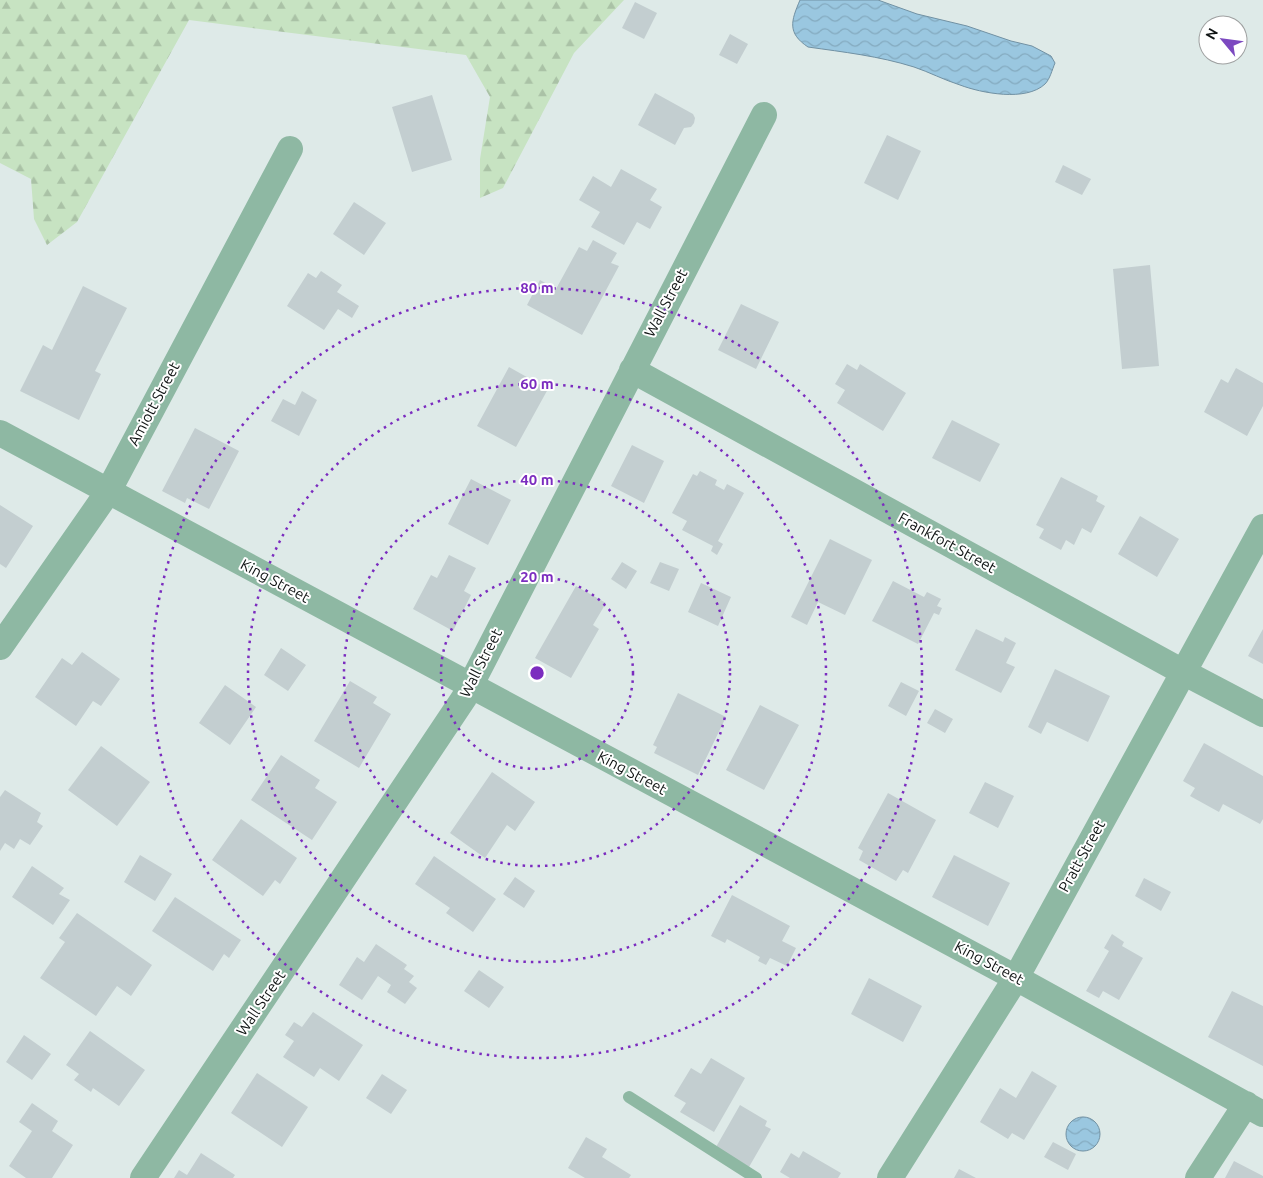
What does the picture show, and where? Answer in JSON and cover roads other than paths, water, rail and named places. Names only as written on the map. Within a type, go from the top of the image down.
[{"type":"street","name":"Wall Street","points":[[143,1178],[470,686],[764,115]]},
{"type":"street","name":"Amiott Street","points":[[0,647],[108,492],[290,149]]},
{"type":"street","name":"Frankfort Street","points":[[632,370],[1263,714]]},
{"type":"street","name":"King Street","points":[[0,433],[1016,978],[1254,1109]]},
{"type":"street","name":"Pratt Street","points":[[890,1178],[1016,978],[1263,527]]},
{"type":"street","points":[[1198,1178],[1254,1109]]},
{"type":"lane","points":[[629,1097],[756,1178]]},
{"type":"water","points":[[800,0],[878,0],[917,14],[967,26],[1032,46],[1051,56],[1055,63],[1047,82],[1037,90],[1015,94],[979,91],[901,63],[808,47],[801,42],[794,32],[794,14]]},
{"type":"water","points":[[1083,1117],[1090,1118],[1095,1122],[1099,1127],[1099,1141],[1095,1146],[1090,1150],[1083,1151],[1076,1150],[1071,1146],[1067,1141],[1066,1134],[1067,1127],[1071,1122],[1076,1118]]}]
